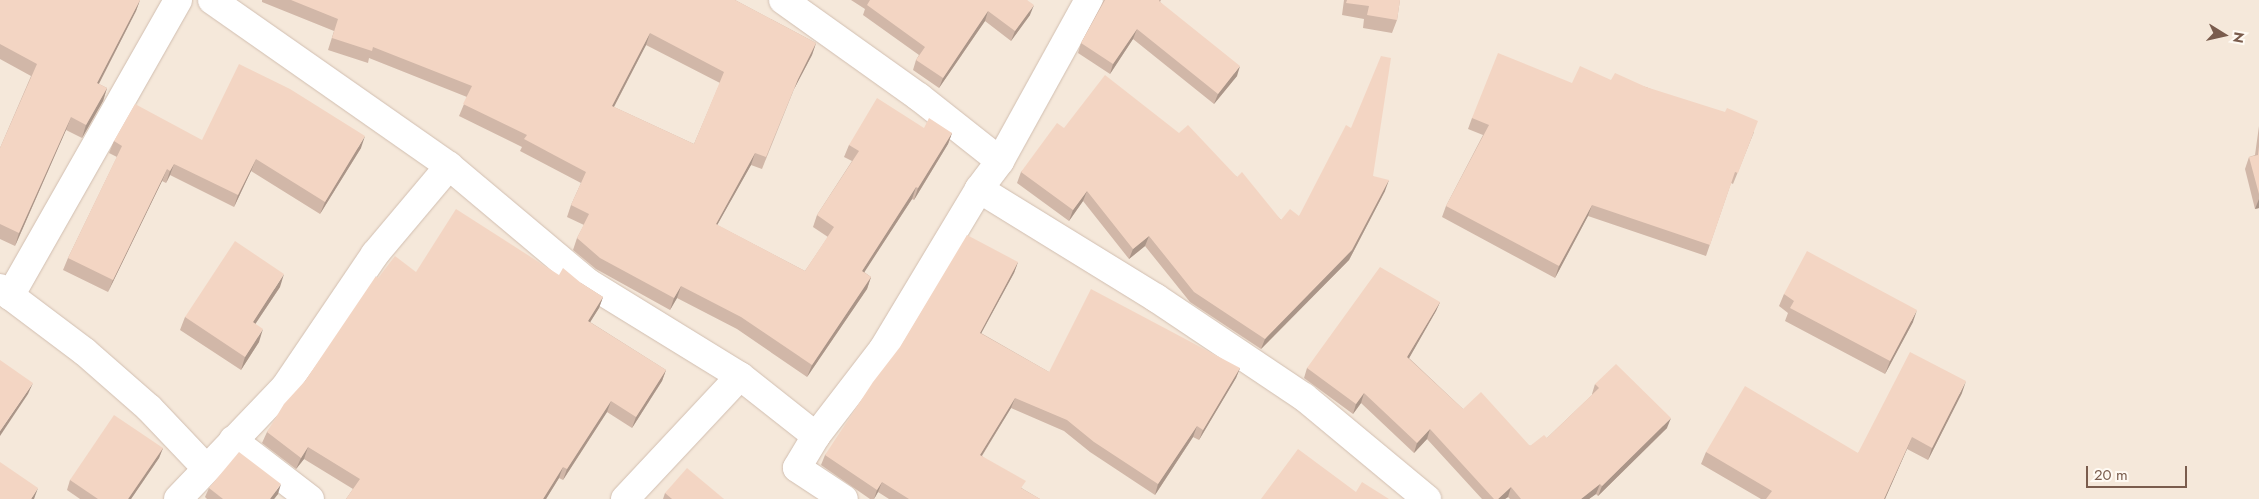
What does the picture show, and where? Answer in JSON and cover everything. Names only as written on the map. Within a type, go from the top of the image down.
[{"type":"street","points":[[178,0],[5,292],[85,352],[142,402],[206,468]]},
{"type":"street","points":[[212,0],[449,166],[587,282],[740,376],[816,436]]},
{"type":"street","points":[[783,0],[919,97],[1000,162]]},
{"type":"street","points":[[844,499],[797,468],[816,436],[883,349],[979,189],[1000,162],[1089,0]]},
{"type":"street","points":[[178,499],[285,387],[375,254],[449,166]]},
{"type":"street","points":[[979,189],[1156,298],[1304,397],[1427,499]]},
{"type":"street","points":[[625,499],[740,376]]},
{"type":"street","points":[[233,440],[310,499]]},
{"type":"shaded area","points":[[0,0],[2259,0],[2259,499],[0,499]]},
{"type":"building","points":[[0,0],[140,0],[97,83],[107,88],[86,125],[71,117],[19,233],[0,224],[0,148],[37,64],[0,44]]},
{"type":"building","points":[[291,0],[735,0],[816,43],[798,79],[766,157],[755,153],[716,224],[805,271],[834,227],[817,215],[859,151],[849,145],[877,98],[924,128],[929,118],[952,133],[918,188],[916,187],[862,271],[871,277],[812,365],[741,317],[681,286],[674,298],[600,258],[577,238],[589,214],[571,205],[586,172],[524,139],[527,135],[463,104],[472,86],[373,47],[372,51],[332,38],[338,19]],"holes":[[[650,33],[724,72],[694,144],[612,106]]]},
{"type":"building","points":[[870,0],[1027,0],[1034,5],[1015,31],[988,11],[943,78],[916,60],[925,47],[867,5]]},
{"type":"building","points":[[1105,0],[1159,0],[1240,66],[1218,94],[1137,29],[1113,64],[1081,43]]},
{"type":"building","points":[[1347,0],[1400,0],[1397,20],[1367,15],[1369,6],[1346,3]]},
{"type":"building","points":[[1498,53],[1572,83],[1580,66],[1611,80],[1615,73],[1646,87],[1725,112],[1727,108],[1758,121],[1738,173],[1735,172],[1710,245],[1592,205],[1559,266],[1446,206],[1489,125],[1472,118]]},
{"type":"building","points":[[1381,56],[1391,58],[1373,176],[1389,180],[1352,250],[1265,339],[1194,292],[1149,236],[1133,249],[1087,191],[1073,210],[1021,172],[1057,123],[1064,128],[1105,75],[1179,133],[1188,125],[1237,177],[1242,172],[1281,220],[1290,209],[1299,216],[1346,125],[1351,128]]},
{"type":"building","points":[[239,64],[290,89],[365,136],[325,202],[256,159],[238,195],[174,164],[170,171],[167,169],[113,280],[68,258],[122,146],[114,141],[135,104],[202,140]]},
{"type":"building","points":[[2259,146],[2259,194],[2249,157],[2258,155]]},
{"type":"building","points":[[456,209],[559,275],[563,268],[581,283],[603,297],[588,321],[666,370],[636,417],[611,401],[567,469],[563,467],[543,499],[346,499],[360,479],[308,447],[301,458],[267,432],[284,404],[305,381],[376,276],[378,278],[395,256],[416,272]]},
{"type":"building","points":[[967,235],[1018,262],[980,333],[1049,372],[1091,289],[1240,368],[1203,430],[1197,426],[1158,484],[1094,442],[1067,420],[1015,398],[980,455],[1026,481],[1021,488],[1040,499],[909,499],[882,482],[877,490],[825,455],[873,382],[900,347]]},
{"type":"building","points":[[235,241],[284,274],[253,322],[263,329],[245,357],[185,317]]},
{"type":"building","points":[[1807,251],[1917,310],[1890,361],[1790,308],[1794,301],[1784,294]]},
{"type":"building","points":[[1380,267],[1440,302],[1407,357],[1463,409],[1481,392],[1530,446],[1544,435],[1547,438],[1599,388],[1595,384],[1616,364],[1671,418],[1602,486],[1600,484],[1581,499],[1521,499],[1511,487],[1498,499],[1494,499],[1430,429],[1417,443],[1364,393],[1356,404],[1307,368]]},
{"type":"building","points":[[1910,352],[1966,381],[1932,448],[1912,437],[1884,499],[1766,499],[1772,491],[1706,452],[1745,386],[1858,453]]},
{"type":"building","points":[[0,360],[33,383],[0,431]]},
{"type":"building","points":[[114,415],[163,448],[128,499],[98,499],[70,480]]},
{"type":"building","points":[[1298,449],[1356,492],[1362,482],[1389,499],[1261,499]]},
{"type":"building","points":[[239,452],[281,484],[270,499],[223,499],[209,488]]},
{"type":"building","points":[[0,462],[38,488],[31,499],[0,499]]},
{"type":"building","points":[[687,468],[724,499],[672,499],[665,493]]}]
